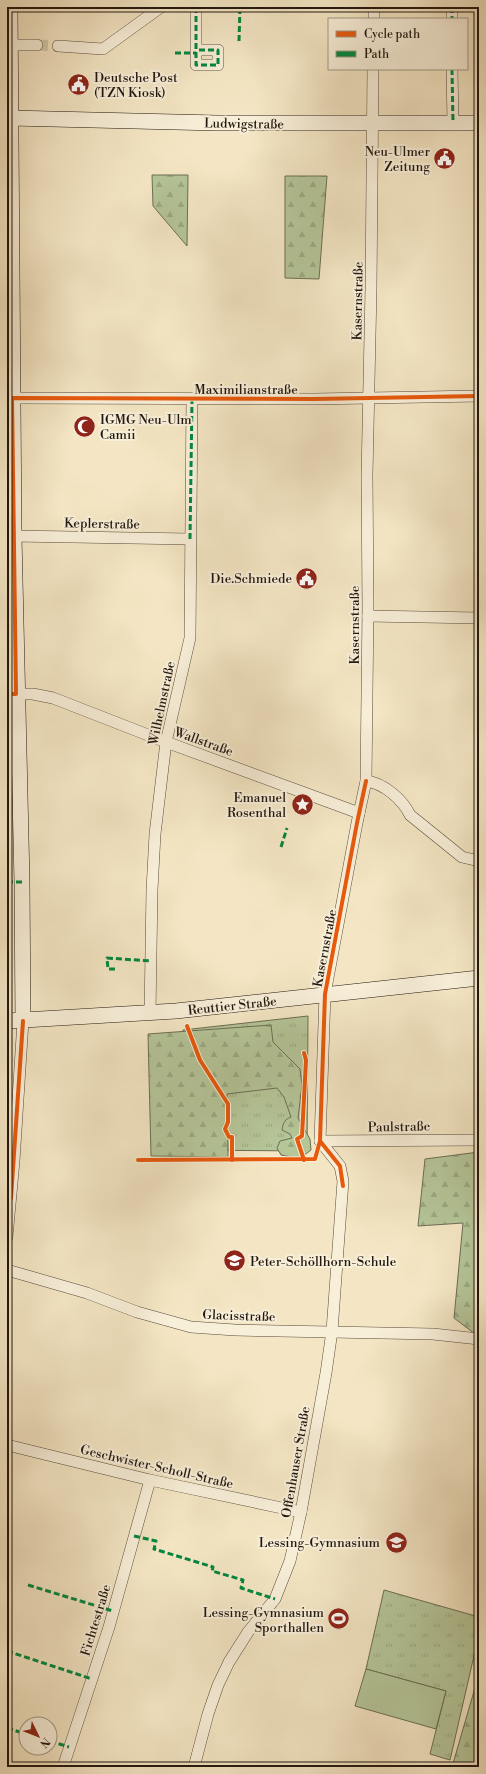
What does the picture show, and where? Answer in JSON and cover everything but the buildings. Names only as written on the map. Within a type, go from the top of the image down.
[{"type":"street","points":[[7,1237],[14,1161],[23,1021],[22,882],[12,694],[14,536],[10,7]]},
{"type":"street","points":[[58,46],[103,49],[160,7]]},
{"type":"street","points":[[196,7],[196,50]]},
{"type":"street","points":[[374,7],[374,18]]},
{"type":"street","points":[[452,7],[452,18]]},
{"type":"street","points":[[10,45],[37,46]]},
{"type":"street","name":"Kasernstraße","points":[[320,1141],[325,994],[366,781],[368,616],[367,476],[373,70]]},
{"type":"street","points":[[452,70],[453,123]]},
{"type":"street","name":"Ludwigstraße","points":[[10,118],[373,124],[479,123]]},
{"type":"street","name":"Maximilianstraße","points":[[12,398],[192,399],[479,396]]},
{"type":"street","name":"Wilhelmstraße","points":[[150,1013],[152,890],[155,834],[166,742],[190,638],[192,399]]},
{"type":"street","name":"Keplerstraße","points":[[14,536],[190,538]]},
{"type":"street","points":[[368,616],[479,618]]},
{"type":"street","name":"Wallstraße","points":[[12,694],[33,694],[54,698],[166,742],[359,813]]},
{"type":"street","points":[[366,781],[374,782],[390,792],[406,807],[410,815],[462,857],[479,861]]},
{"type":"street","name":"Reuttier Straße","points":[[7,1022],[150,1013],[479,978]]},
{"type":"street","name":"Reuttier Straße","points":[[457,980],[479,987]]},
{"type":"street","name":"Paulstraße","points":[[320,1141],[479,1140]]},
{"type":"street","name":"Offenhauser Straße","points":[[194,1767],[208,1714],[218,1685],[229,1662],[248,1632],[275,1599],[290,1561],[301,1512],[332,1331],[343,1186],[340,1166],[320,1141]]},
{"type":"street","name":"Glacisstraße","points":[[7,1270],[87,1293],[137,1312],[191,1327],[235,1330],[433,1334],[479,1339]]},
{"type":"street","name":"Geschwister-Scholl-Straße","points":[[7,1445],[150,1480],[301,1512]]},
{"type":"street","name":"Fichtestraße","points":[[63,1767],[109,1627],[150,1480]]},
{"type":"green space","points":[[152,175],[188,175],[187,246],[153,206]]},
{"type":"green space","points":[[285,176],[327,176],[319,279],[285,278]]},
{"type":"green space","points":[[308,1016],[307,1151],[183,1150],[183,1030]]},
{"type":"green space","points":[[271,1025],[273,1042],[300,1069],[302,1085],[298,1118],[310,1139],[311,1150],[304,1155],[294,1157],[281,1155],[277,1148],[280,1141],[292,1138],[290,1134],[282,1130],[287,1119],[291,1117],[284,1097],[277,1088],[227,1094],[228,1157],[151,1156],[148,1034]]},
{"type":"green space","points":[[479,1152],[479,1337],[454,1318],[463,1223],[418,1226],[425,1159]]},
{"type":"green space","points":[[384,1590],[479,1617],[479,1634],[450,1760],[430,1754],[446,1691],[366,1669]]},
{"type":"green space","points":[[366,1669],[446,1691],[436,1729],[355,1706]]},
{"type":"green space","points":[[479,1674],[479,1767],[452,1767]]},
{"type":"tunnel","points":[[37,45],[58,46]]},
{"type":"marked path","points":[[196,7],[196,65],[218,65],[218,50],[196,50]]},
{"type":"marked path","points":[[239,41],[240,7]]},
{"type":"marked path","points":[[452,7],[452,18]]},
{"type":"marked path","points":[[175,53],[196,53]]},
{"type":"marked path","points":[[452,70],[453,123]]},
{"type":"marked path","points":[[190,539],[192,399]]},
{"type":"marked path","points":[[281,847],[287,828]]},
{"type":"marked path","points":[[7,882],[22,882]]},
{"type":"marked path","points":[[115,969],[108,969],[107,958],[151,961]]},
{"type":"marked path","points":[[134,1536],[156,1541],[154,1549],[213,1567],[212,1571],[243,1580],[241,1588],[275,1599]]},
{"type":"marked path","points":[[28,1585],[113,1611]]},
{"type":"marked path","points":[[7,1651],[92,1679]]},
{"type":"marked path","points":[[7,1728],[18,1731]]},
{"type":"marked path","points":[[58,1744],[69,1747]]},
{"type":"cycle path","points":[[7,694],[16,694],[12,398],[314,399],[479,396]]},
{"type":"cycle path","points":[[138,1160],[315,1159],[320,1141],[325,994],[366,781]]},
{"type":"cycle path","points":[[11,1198],[23,1021]]},
{"type":"cycle path","points":[[187,1026],[200,1060],[228,1104],[228,1122],[225,1129],[229,1137],[232,1137],[232,1160]]},
{"type":"cycle path","points":[[304,1053],[306,1060],[302,1136],[297,1139],[304,1160]]},
{"type":"cycle path","points":[[320,1141],[340,1166],[343,1186]]},
{"type":"place","name":"Deutsche Post (TZN Kiosk)","points":[[79,84]]},
{"type":"place","name":"Neu-Ulmer Zeitung","points":[[445,158]]},
{"type":"place","name":"IGMG Neu-Ulm Camii","points":[[85,426]]},
{"type":"place","name":"Die.Schmiede","points":[[307,578]]},
{"type":"place","name":"Emanuel Rosenthal","points":[[302,804]]},
{"type":"place","name":"Peter-Schöllhorn-Schule","points":[[234,1261]]},
{"type":"place","name":"Lessing-Gymnasium","points":[[396,1542]]},
{"type":"place","name":"Lessing-Gymnasium Sporthallen","points":[[339,1619]]}]
